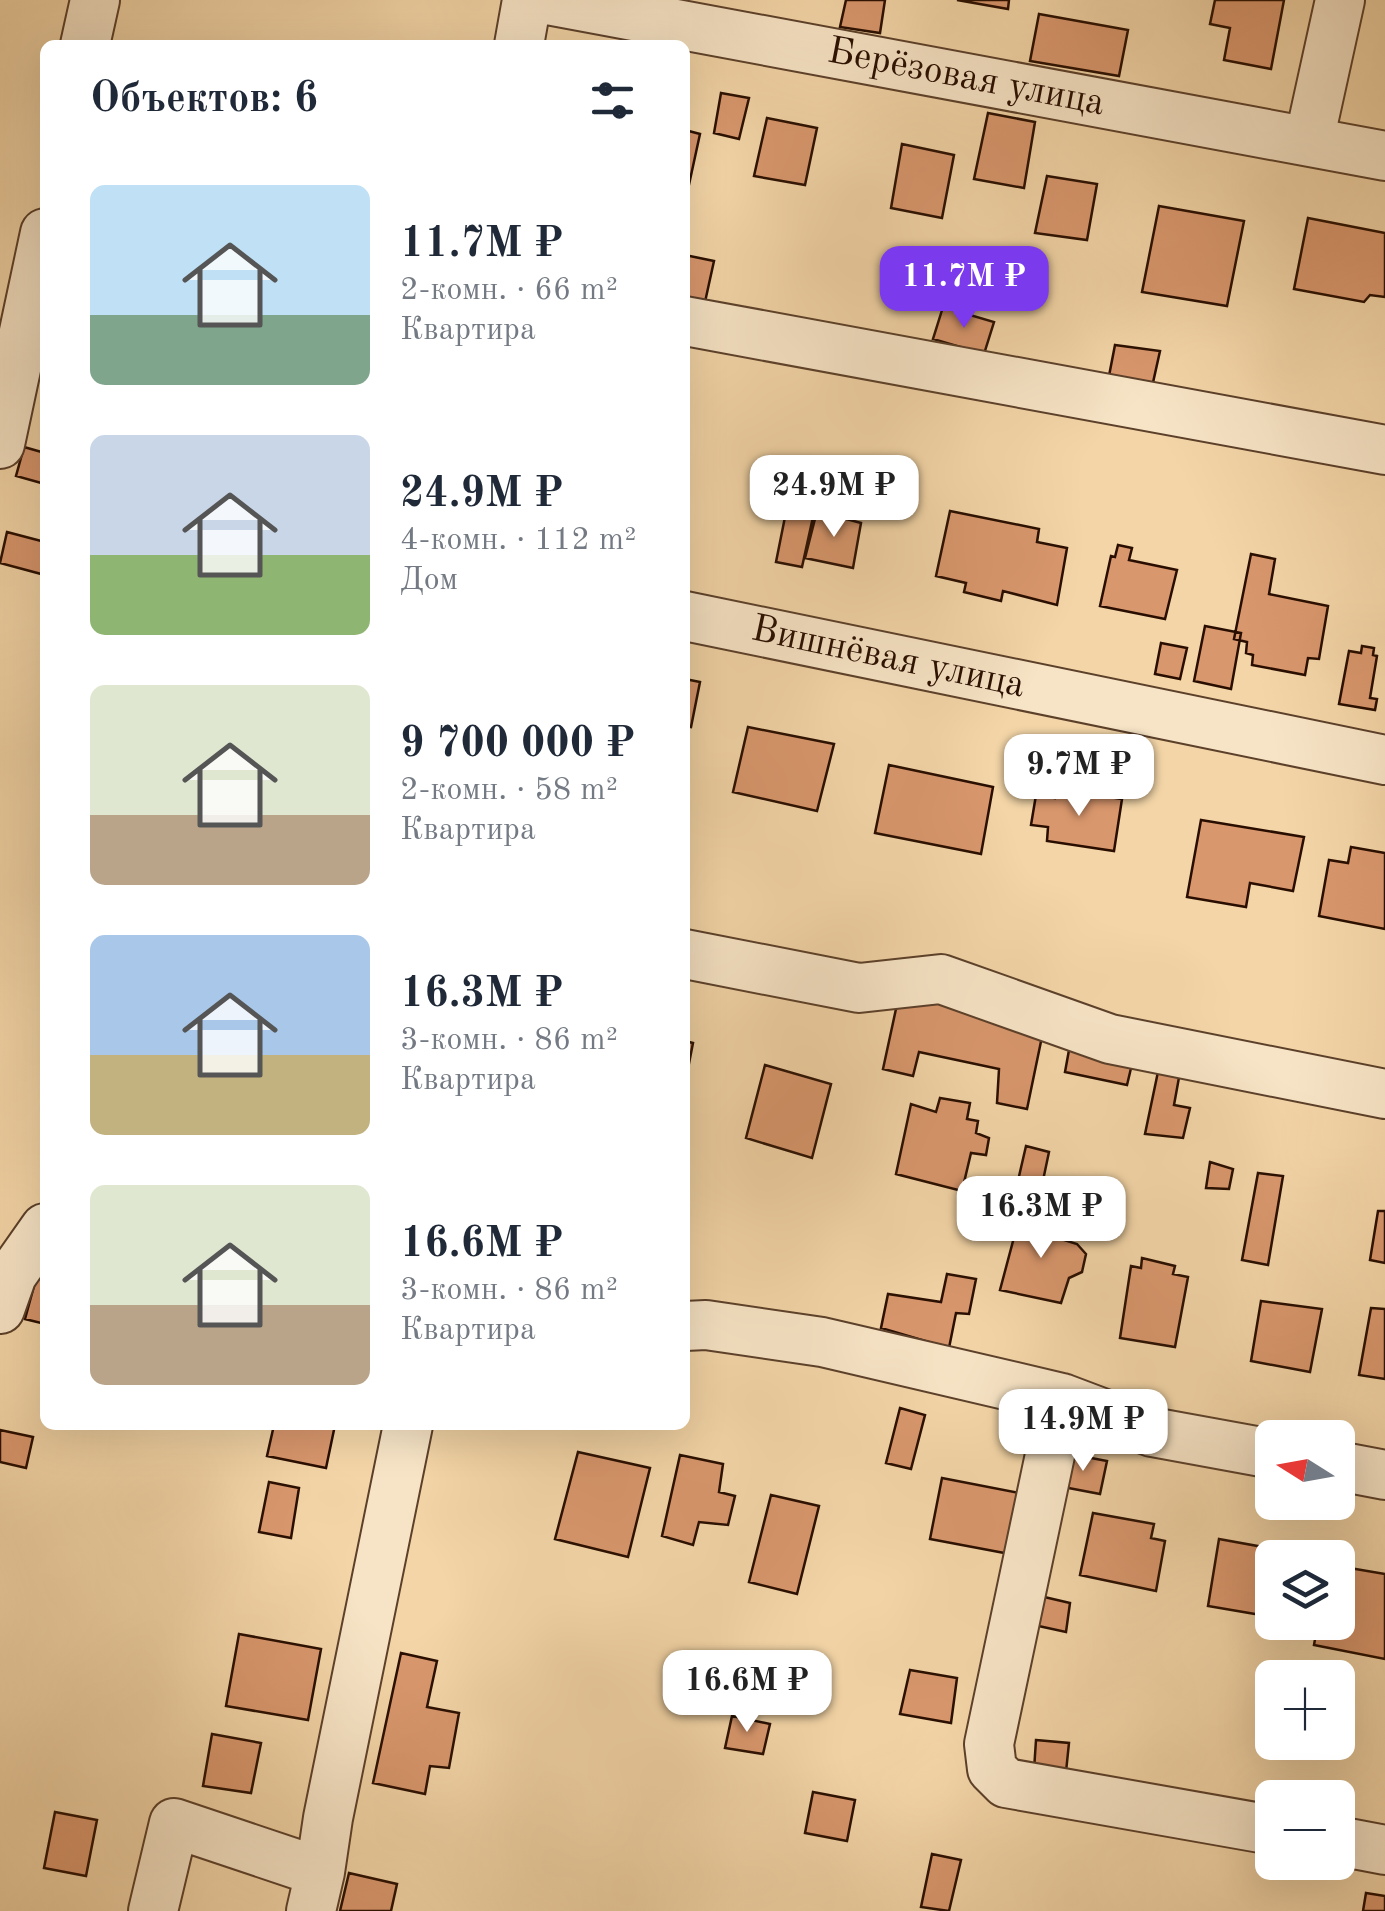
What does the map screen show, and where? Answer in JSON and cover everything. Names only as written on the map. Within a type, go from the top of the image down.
[{"type":"street","points":[[86,40],[94,0]]},
{"type":"street","points":[[520,40],[527,0]]},
{"type":"street","name":"Берёзовая улица","points":[[547,0],[1385,156]]},
{"type":"street","points":[[1308,142],[1340,0]]},
{"type":"street","points":[[0,444],[40,256]]},
{"type":"street","points":[[690,322],[1385,450]]},
{"type":"street","name":"Вишнёвая улица","points":[[690,617],[1385,760]]},
{"type":"street","points":[[690,955],[859,988],[941,979],[1110,1038],[1385,1094]]},
{"type":"street","points":[[0,1309],[12,1276],[40,1235]]},
{"type":"street","points":[[690,1326],[822,1342],[1062,1398],[1152,1432],[1255,1451]]},
{"type":"street","points":[[1062,1398],[989,1744],[992,1769],[1006,1783],[1255,1827]]},
{"type":"street","points":[[153,1911],[174,1823],[316,1891],[407,1430]]},
{"type":"street","points":[[1355,1469],[1385,1475]]},
{"type":"street","points":[[1355,1844],[1385,1850]]},
{"type":"building","points":[[846,0],[885,0],[880,33],[840,27]]},
{"type":"building","points":[[957,0],[1009,0],[1008,9]]},
{"type":"building","points":[[1215,0],[1284,0],[1271,69],[1224,60],[1230,28],[1210,24]]},
{"type":"building","points":[[1039,14],[1128,30],[1119,76],[1030,61]]},
{"type":"building","points":[[721,93],[749,98],[739,139],[714,133]]},
{"type":"building","points":[[988,113],[1035,122],[1024,188],[974,179]]},
{"type":"building","points":[[767,118],[817,128],[805,185],[754,176]]},
{"type":"building","points":[[690,131],[700,134],[690,180]]},
{"type":"building","points":[[902,144],[954,155],[942,218],[891,208]]},
{"type":"building","points":[[1047,176],[1097,184],[1087,240],[1035,233]]},
{"type":"building","points":[[1159,206],[1244,221],[1227,306],[1142,292]]},
{"type":"building","points":[[1308,218],[1385,233],[1385,297],[1370,295],[1364,302],[1294,289]]},
{"type":"building","points":[[690,256],[714,261],[705,302],[690,298]]},
{"type":"building","points":[[943,307],[994,322],[984,354],[933,339]]},
{"type":"building","points":[[1115,345],[1160,351],[1152,387],[1108,381]]},
{"type":"building","points":[[24,447],[40,452],[40,483],[16,476]]},
{"type":"building","points":[[817,511],[861,523],[853,568],[805,558]]},
{"type":"building","points":[[950,511],[1039,529],[1037,542],[1067,548],[1057,605],[1003,591],[1001,601],[964,592],[966,583],[936,576]]},
{"type":"building","points":[[786,512],[813,517],[802,567],[776,562]]},
{"type":"building","points":[[7,532],[40,541],[40,574],[0,563]]},
{"type":"building","points":[[1118,545],[1132,548],[1129,560],[1177,570],[1165,619],[1100,606],[1111,556],[1115,557]]},
{"type":"building","points":[[1251,554],[1275,559],[1269,594],[1328,606],[1319,659],[1308,658],[1305,675],[1252,665],[1253,655],[1246,653],[1247,642],[1234,639]]},
{"type":"building","points":[[1205,626],[1241,633],[1231,689],[1194,681]]},
{"type":"building","points":[[1161,643],[1187,648],[1180,679],[1155,674]]},
{"type":"building","points":[[1362,646],[1374,648],[1373,655],[1377,656],[1370,698],[1377,699],[1375,710],[1339,704],[1349,651],[1361,653]]},
{"type":"building","points":[[690,680],[700,682],[690,727]]},
{"type":"building","points":[[748,727],[834,744],[817,811],[733,792]]},
{"type":"building","points":[[889,765],[993,787],[981,854],[875,833]]},
{"type":"building","points":[[1057,789],[1122,799],[1114,851],[1047,841],[1048,827],[1031,825],[1036,795],[1055,798]]},
{"type":"building","points":[[1201,820],[1304,837],[1293,891],[1250,883],[1246,907],[1187,897]]},
{"type":"building","points":[[1351,847],[1385,853],[1385,929],[1319,916],[1329,860],[1348,863]]},
{"type":"building","points":[[899,995],[1044,1027],[1027,1109],[997,1103],[999,1069],[919,1052],[913,1076],[883,1069]]},
{"type":"building","points":[[1069,1050],[1132,1064],[1127,1085],[1065,1072]]},
{"type":"building","points":[[765,1065],[831,1084],[812,1158],[746,1138]]},
{"type":"building","points":[[1159,1067],[1180,1072],[1174,1105],[1190,1108],[1183,1138],[1145,1134]]},
{"type":"building","points":[[940,1098],[970,1103],[967,1119],[978,1121],[976,1133],[989,1138],[986,1155],[971,1153],[962,1191],[896,1174],[911,1104],[936,1112]]},
{"type":"building","points":[[1026,1146],[1049,1152],[1041,1190],[1017,1185]]},
{"type":"building","points":[[1210,1162],[1233,1169],[1229,1189],[1206,1188]]},
{"type":"building","points":[[1258,1173],[1283,1176],[1268,1265],[1242,1260]]},
{"type":"building","points":[[1021,1211],[1053,1219],[1048,1235],[1077,1244],[1086,1254],[1082,1272],[1069,1278],[1061,1303],[1000,1290]]},
{"type":"building","points":[[1378,1211],[1385,1211],[1385,1263],[1370,1260]]},
{"type":"building","points":[[1142,1258],[1175,1266],[1173,1274],[1188,1277],[1175,1347],[1120,1338],[1131,1266],[1141,1268]]},
{"type":"building","points":[[947,1274],[976,1279],[969,1314],[956,1313],[949,1348],[881,1328],[888,1294],[941,1302]]},
{"type":"building","points":[[37,1275],[40,1276],[40,1323],[25,1319]]},
{"type":"building","points":[[1261,1301],[1322,1309],[1310,1372],[1251,1361]]},
{"type":"building","points":[[1371,1308],[1385,1309],[1385,1379],[1359,1375]]},
{"type":"building","points":[[900,1408],[925,1415],[911,1469],[886,1463]]},
{"type":"building","points":[[0,1430],[33,1437],[26,1468],[0,1462]]},
{"type":"building","points":[[273,1430],[334,1430],[326,1468],[267,1456]]},
{"type":"building","points":[[578,1452],[650,1468],[628,1557],[555,1539]]},
{"type":"building","points":[[1065,1453],[1107,1461],[1100,1494],[1058,1486]]},
{"type":"building","points":[[680,1455],[723,1464],[719,1492],[735,1496],[728,1525],[699,1522],[693,1545],[662,1536]]},
{"type":"building","points":[[942,1478],[1029,1495],[1015,1555],[930,1539]]},
{"type":"building","points":[[269,1482],[299,1488],[291,1538],[259,1532]]},
{"type":"building","points":[[771,1495],[819,1506],[797,1594],[749,1582]]},
{"type":"building","points":[[1093,1513],[1154,1524],[1151,1538],[1165,1541],[1156,1591],[1080,1575]]},
{"type":"building","points":[[1219,1539],[1255,1546],[1255,1614],[1208,1606]]},
{"type":"building","points":[[1355,1569],[1385,1574],[1385,1659],[1314,1645],[1315,1640],[1355,1640]]},
{"type":"building","points":[[1040,1596],[1070,1603],[1066,1632],[1034,1625]]},
{"type":"building","points":[[239,1634],[321,1649],[308,1720],[226,1706]]},
{"type":"building","points":[[401,1653],[437,1661],[427,1707],[459,1713],[449,1768],[430,1766],[425,1794],[373,1783]]},
{"type":"building","points":[[910,1670],[957,1678],[951,1723],[900,1714]]},
{"type":"building","points":[[732,1716],[770,1724],[763,1754],[725,1748]]},
{"type":"building","points":[[212,1734],[261,1743],[251,1793],[203,1786]]},
{"type":"building","points":[[1036,1740],[1069,1743],[1066,1772],[1034,1770]]},
{"type":"building","points":[[813,1792],[855,1800],[847,1841],[805,1833]]},
{"type":"building","points":[[55,1812],[97,1820],[86,1876],[44,1868]]},
{"type":"building","points":[[932,1854],[961,1860],[949,1911],[921,1907]]},
{"type":"building","points":[[349,1873],[397,1884],[391,1911],[340,1911]]},
{"type":"building","points":[[1366,1893],[1385,1896],[1385,1911],[1363,1911]]}]
